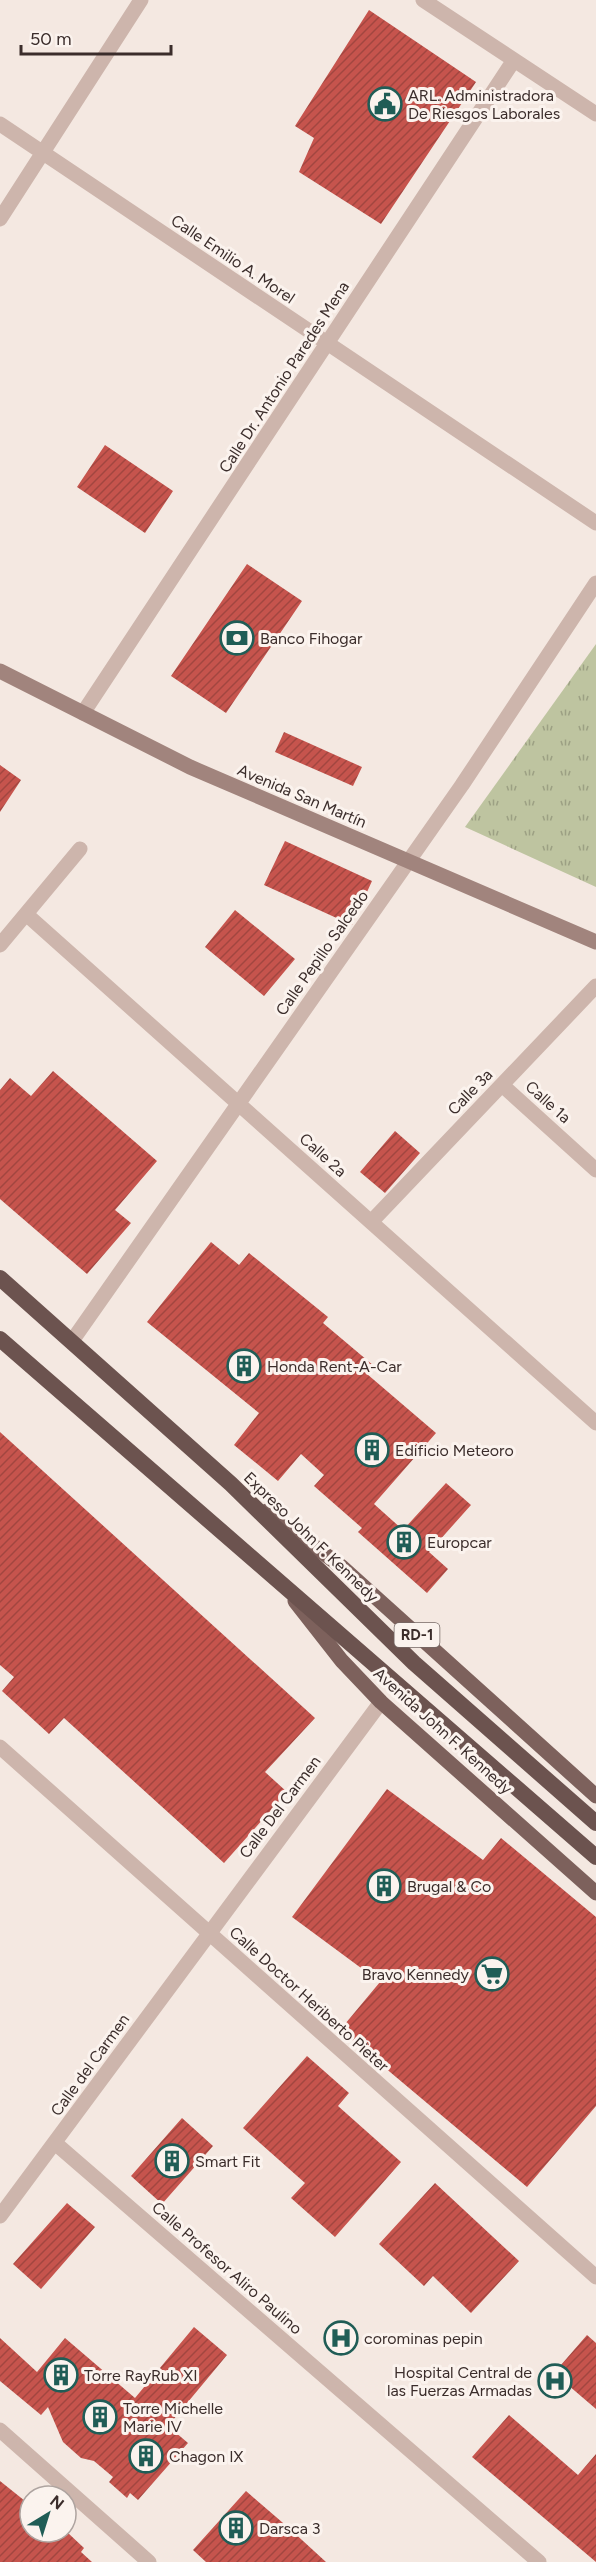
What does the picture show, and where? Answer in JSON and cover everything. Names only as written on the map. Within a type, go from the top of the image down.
[{"type":"highway","name":"Expreso John F. Kennedy","points":[[0,1278],[231,1484],[414,1663],[596,1823]]},
{"type":"highway","points":[[0,1339],[596,1857]]},
{"type":"main road","name":"Avenida San Martín","points":[[0,671],[190,767],[596,942]]},
{"type":"main road","name":"RD-1","points":[[231,1484],[342,1568],[596,1796]]},
{"type":"main road","name":"Avenida John F. Kennedy","points":[[279,1582],[342,1661],[381,1702],[596,1893]]},
{"type":"street","points":[[0,219],[141,0]]},
{"type":"street","points":[[423,0],[596,114]]},
{"type":"street","name":"Calle Dr. Antonio Paredes Mena","points":[[83,713],[514,60]]},
{"type":"street","name":"Calle Emilio A. Morel","points":[[0,124],[596,523]]},
{"type":"street","name":"Calle Pepillo Salcedo","points":[[72,1341],[410,860],[596,583]]},
{"type":"street","points":[[0,945],[80,849]]},
{"type":"street","name":"Calle 2a","points":[[26,914],[596,1424]]},
{"type":"street","name":"Calle 3a","points":[[371,1222],[596,986]]},
{"type":"street","name":"Calle 1a","points":[[502,1085],[596,1170]]},
{"type":"street","name":"Calle Del Carmen","points":[[208,1934],[381,1702]]},
{"type":"street","name":"Calle Doctor Heriberto Pieter","points":[[0,1747],[596,2277]]},
{"type":"street","name":"Calle del Carmen","points":[[0,2216],[208,1934]]},
{"type":"street","name":"Calle Profesor Aliro Paulino","points":[[55,2143],[539,2562]]},
{"type":"street","points":[[0,2430],[149,2562]]},
{"type":"green space","points":[[596,644],[596,887],[465,827]]},
{"type":"building","name":"ARL. Administradora De Riesgos Laborales","points":[[369,10],[476,82],[381,224],[299,172],[314,138],[295,126]]},
{"type":"building","points":[[105,445],[173,491],[145,533],[77,487]]},
{"type":"building","name":"Banco Fihogar","points":[[247,564],[302,601],[226,713],[171,676]]},
{"type":"building","points":[[284,732],[362,767],[353,786],[275,752]]},
{"type":"building","points":[[0,765],[21,780],[0,812]]},
{"type":"building","points":[[285,841],[372,881],[352,925],[264,885]]},
{"type":"building","points":[[235,910],[295,959],[264,996],[205,947]]},
{"type":"building","points":[[53,1071],[157,1161],[115,1210],[131,1223],[87,1274],[0,1199],[0,1090],[10,1078],[31,1096]]},
{"type":"building","points":[[395,1131],[420,1153],[385,1193],[360,1172]]},
{"type":"building","points":[[211,1242],[239,1265],[249,1253],[328,1317],[323,1323],[374,1366],[367,1374],[436,1433],[374,1504],[403,1530],[446,1483],[471,1505],[429,1552],[448,1569],[427,1593],[358,1532],[362,1528],[314,1486],[324,1475],[301,1454],[278,1481],[234,1445],[259,1413],[147,1322]]},
{"type":"building","points":[[0,1432],[315,1718],[265,1772],[287,1792],[224,1863],[64,1718],[49,1734],[2,1691],[14,1677],[0,1665]]},
{"type":"building","name":"Bravo Kennedy","points":[[387,1789],[483,1860],[501,1838],[596,1917],[596,2106],[527,2187],[340,2030],[380,1982],[292,1917]]},
{"type":"building","points":[[307,2056],[349,2093],[338,2106],[401,2162],[335,2237],[291,2198],[305,2183],[243,2128]]},
{"type":"building","name":"Smart Fit","points":[[182,2118],[213,2146],[162,2204],[131,2176]]},
{"type":"building","points":[[435,2183],[519,2261],[471,2313],[433,2276],[424,2286],[379,2244]]},
{"type":"building","points":[[67,2203],[95,2227],[41,2289],[13,2264]]},
{"type":"building","points":[[194,2327],[227,2355],[168,2426],[188,2443],[138,2500],[130,2493],[127,2498],[109,2482],[113,2477],[94,2461],[81,2458],[63,2442],[48,2407],[41,2415],[0,2381],[0,2338],[37,2372],[65,2338],[135,2398]]},
{"type":"building","points":[[587,2335],[596,2343],[596,2409],[554,2373]]},
{"type":"building","points":[[509,2415],[578,2475],[596,2454],[596,2562],[472,2457]]},
{"type":"building","points":[[0,2481],[18,2495],[18,2544],[78,2542],[84,2548],[81,2552],[92,2562],[0,2562]]},
{"type":"building","points":[[246,2491],[326,2562],[206,2562],[193,2550]]},
{"type":"place","name":"ARL. Administradora De Riesgos Laborales","points":[[385,104]]},
{"type":"place","name":"Banco Fihogar","points":[[237,638]]},
{"type":"place","name":"Honda Rent-A-Car","points":[[244,1366]]},
{"type":"place","name":"Edificio Meteoro","points":[[372,1450]]},
{"type":"place","name":"Europcar","points":[[404,1542]]},
{"type":"place","name":"Brugal & Co","points":[[384,1886]]},
{"type":"place","name":"Bravo Kennedy","points":[[492,1974]]},
{"type":"place","name":"Smart Fit","points":[[172,2161]]},
{"type":"place","name":"corominas pepin","points":[[341,2338]]},
{"type":"place","name":"Torre RayRub XI","points":[[61,2375]]},
{"type":"place","name":"Hospital Central de las Fuerzas Armadas","points":[[555,2381]]},
{"type":"place","name":"Torre Michelle Marie IV","points":[[100,2417]]},
{"type":"place","name":"Chagon IX","points":[[146,2456]]},
{"type":"place","name":"Darsca 3","points":[[236,2528]]}]
